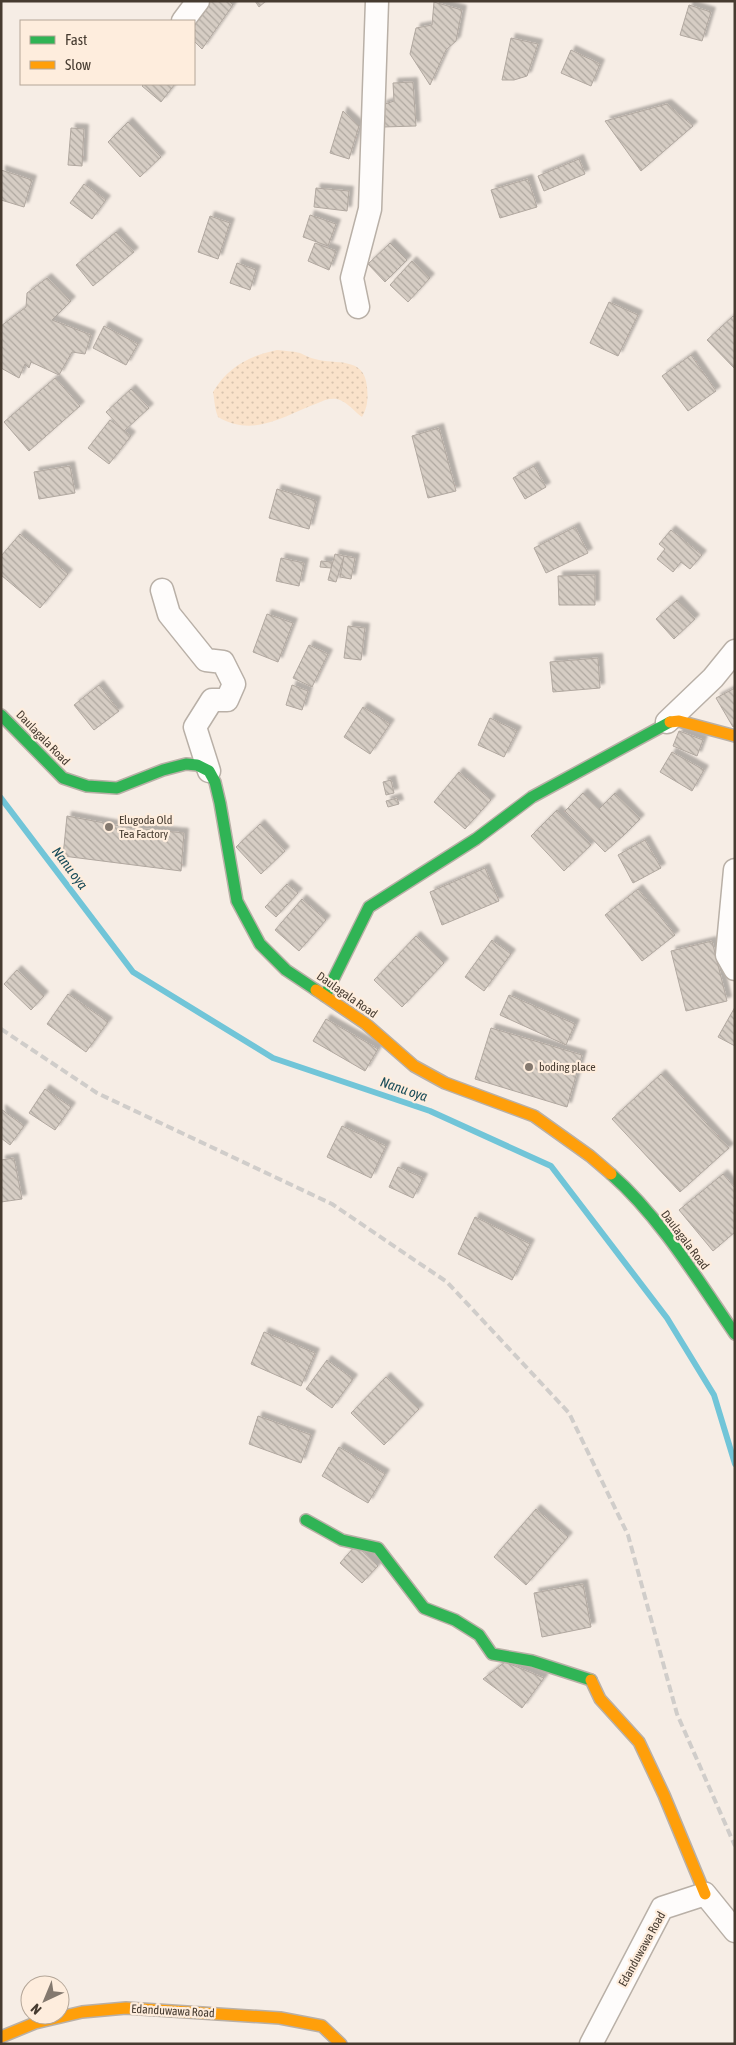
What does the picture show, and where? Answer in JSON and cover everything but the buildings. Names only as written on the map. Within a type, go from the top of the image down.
[{"type":"street","points":[[184,20],[198,1]]},
{"type":"street","points":[[358,308],[352,278],[370,209],[377,1]]},
{"type":"street","points":[[162,590],[169,614],[188,639],[206,660],[224,662],[234,684],[227,700],[212,700],[195,727],[209,771]]},
{"type":"street","points":[[325,996],[369,907],[476,839],[532,797],[666,722],[713,678],[735,651]]},
{"type":"street","name":"Daulagala Road","points":[[1,715],[63,778],[87,786],[116,788],[163,770],[186,764],[197,765],[209,771],[215,782],[220,803],[237,901],[246,922],[260,944],[286,970],[366,1024],[414,1066],[445,1083],[534,1116],[590,1156],[626,1187],[671,1242],[735,1334]]},
{"type":"street","points":[[666,722],[678,721],[735,736]]},
{"type":"street","points":[[735,870],[727,955],[735,969]]},
{"type":"street","points":[[306,1520],[342,1540],[378,1548],[404,1579],[424,1608],[455,1620],[479,1635],[492,1654],[532,1661],[591,1680],[600,1699],[639,1742],[664,1795],[705,1894],[735,1931]]},
{"type":"street","name":"Edanduwawa Road","points":[[591,2044],[662,1908],[705,1894]]},
{"type":"street","name":"Edanduwawa Road","points":[[1,2037],[35,2023],[82,2012],[126,2008],[280,2018],[322,2026],[341,2044]]},
{"type":"shaded area","points":[[277,350],[297,352],[313,359],[348,364],[361,370],[367,387],[366,406],[362,417],[346,403],[340,400],[329,399],[280,419],[256,425],[244,426],[218,417],[213,392],[225,376],[248,359]]},
{"type":"waterway","name":"Nanu oya","points":[[1,798],[133,972],[273,1058],[430,1111],[551,1166],[667,1318],[714,1395],[735,1464]]},
{"type":"railway","points":[[1,1029],[97,1093],[332,1204],[447,1282],[569,1413],[628,1535],[677,1714],[735,1846]]},
{"type":"traffic: fast","points":[[1,715],[63,778],[87,786],[117,788],[163,770],[186,764],[197,765],[209,771],[215,782],[220,803],[237,901],[260,944],[286,970],[316,990]]},
{"type":"traffic: fast","points":[[325,996],[369,907],[476,839],[532,797],[670,722]]},
{"type":"traffic: fast","points":[[611,1174],[629,1191],[662,1229],[735,1334]]},
{"type":"traffic: fast","points":[[306,1520],[342,1540],[378,1548],[424,1608],[455,1620],[479,1635],[492,1654],[532,1661],[591,1680]]},
{"type":"traffic: slow","points":[[670,722],[679,721],[735,736]]},
{"type":"traffic: slow","points":[[316,990],[366,1024],[414,1066],[445,1083],[534,1116],[590,1156],[611,1174]]},
{"type":"traffic: slow","points":[[591,1680],[600,1699],[639,1742],[664,1795],[705,1894]]},
{"type":"traffic: slow","points":[[1,2037],[35,2023],[82,2012],[126,2008],[280,2018],[322,2026],[341,2044]]},
{"type":"place","name":"Elugoda Old Tea Factory","points":[[109,827]]},
{"type":"place","name":"boding place","points":[[529,1067]]}]
